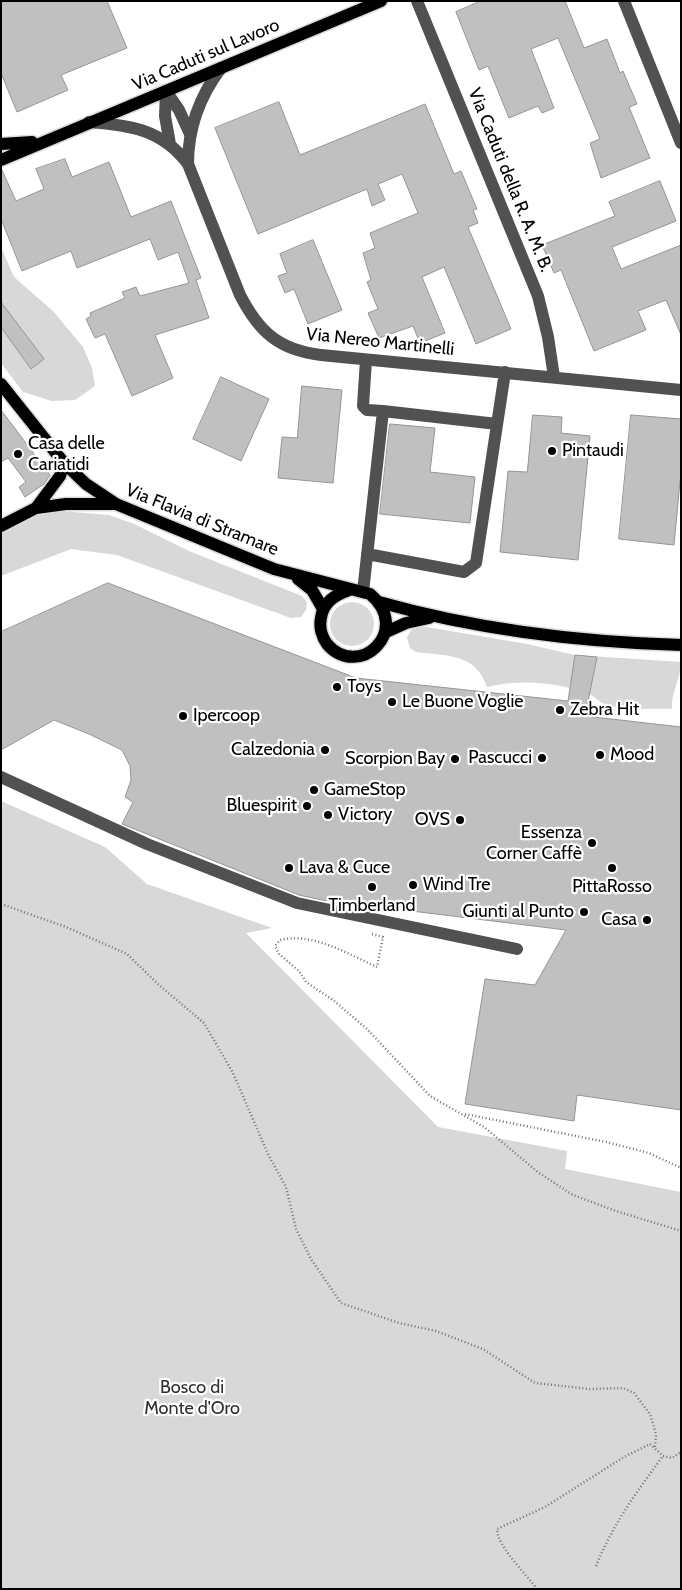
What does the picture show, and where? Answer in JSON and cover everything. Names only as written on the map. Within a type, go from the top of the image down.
[{"type":"main road","name":"Via Caduti sul Lavoro","points":[[1,160],[381,1]]},
{"type":"main road","name":"Via Caduti sul Lavoro","points":[[1,144],[44,141]]},
{"type":"main road","name":"Via Flavia di Stramare","points":[[1,384],[64,464],[86,484],[116,504],[290,574],[363,592],[379,602],[434,617],[555,638],[622,644],[681,646]]},
{"type":"main road","points":[[36,508],[60,476],[64,464]]},
{"type":"main road","points":[[1,526],[36,508],[66,504],[116,504]]},
{"type":"main road","name":"Via Flavia di Stramare","points":[[290,574],[312,590],[324,609]]},
{"type":"main road","points":[[349,590],[330,600],[320,619],[323,636],[332,649],[341,655],[352,657],[371,652],[378,646],[386,632],[386,616],[379,602]]},
{"type":"main road","name":"Via Flavia di Stramare","points":[[386,632],[406,623],[434,617]]},
{"type":"street","name":"Via Caduti della R. A. M. B.","points":[[417,1],[538,296],[548,337],[554,377]]},
{"type":"street","points":[[624,1],[681,143]]},
{"type":"street","name":"Via Nereo Martinelli","points":[[188,164],[190,134],[201,100],[220,68]]},
{"type":"street","name":"Via Nereo Martinelli","points":[[166,91],[179,110],[190,134]]},
{"type":"street","points":[[166,91],[165,116],[170,144]]},
{"type":"street","name":"Via Nereo Martinelli","points":[[88,122],[137,128],[170,144],[188,164],[250,316],[261,328],[280,343],[305,353],[681,390]]},
{"type":"street","points":[[366,360],[363,406],[367,410],[497,424]]},
{"type":"street","points":[[367,554],[464,572],[476,563],[504,372]]},
{"type":"street","points":[[662,388],[681,383]]},
{"type":"street","points":[[363,592],[383,411]]},
{"type":"street","points":[[1,777],[146,844],[297,904],[517,949]]},
{"type":"path","points":[[1,904],[58,924],[127,954],[159,985],[204,1022],[233,1073],[286,1187],[296,1229],[311,1259],[341,1303],[399,1323],[436,1331],[484,1349],[521,1376],[535,1383],[590,1389],[623,1388],[634,1393],[650,1414],[656,1434],[655,1447]]},
{"type":"path","points":[[365,932],[383,937],[377,967],[324,944],[297,938],[280,940],[275,946],[279,954],[295,966],[306,982],[333,1000],[367,1029],[430,1096],[461,1113],[506,1144],[539,1173],[574,1195],[616,1211],[681,1231]]},
{"type":"path","points":[[461,1113],[606,1142],[649,1153],[681,1168]]},
{"type":"path","points":[[537,1589],[506,1550],[497,1534],[497,1529],[545,1508],[624,1457],[650,1444],[663,1456],[672,1458],[681,1452]]},
{"type":"path","points":[[596,1566],[606,1541],[643,1483],[663,1456]]},
{"type":"green space","points":[[1,247],[14,277],[53,311],[83,347],[92,368],[95,386],[75,400],[52,401],[23,392],[1,363]]},
{"type":"green space","points":[[61,511],[109,515],[134,524],[189,551],[302,596],[307,602],[306,610],[301,617],[291,618],[117,555],[71,549],[1,576],[1,533],[38,515]]},
{"type":"green space","points":[[348,602],[356,602],[368,608],[374,624],[368,640],[356,646],[348,646],[336,640],[330,628],[330,620],[336,608]]},
{"type":"green space","points":[[421,626],[527,644],[575,655],[681,662],[672,709],[618,708],[604,704],[587,693],[550,684],[525,682],[487,687],[482,676],[468,662],[449,656],[416,652],[410,648],[407,637],[411,630]]},
{"type":"green space","name":"Bosco di Monte d'Oro","points":[[1,801],[105,847],[147,884],[272,928],[246,933],[438,1127],[567,1151],[565,1169],[681,1192],[681,1589],[1,1589]]},
{"type":"building","points":[[1,1],[107,1],[127,48],[61,75],[68,90],[17,112],[1,73]]},
{"type":"building","points":[[481,1],[565,1],[584,48],[607,39],[620,73],[623,71],[637,104],[629,107],[650,158],[601,178],[590,143],[600,139],[558,38],[531,49],[554,108],[542,113],[538,106],[509,118],[488,66],[479,70],[456,12]]},
{"type":"building","points":[[279,102],[300,155],[425,104],[454,174],[461,171],[477,209],[473,210],[478,223],[468,227],[511,329],[476,344],[444,267],[422,277],[445,333],[420,343],[413,326],[379,338],[368,313],[378,309],[367,282],[371,280],[363,253],[375,248],[370,233],[418,213],[402,174],[378,184],[385,200],[372,206],[367,189],[258,234],[215,128]]},
{"type":"building","points":[[65,159],[72,177],[109,162],[131,217],[171,201],[201,278],[196,280],[209,318],[155,335],[173,378],[132,396],[105,334],[95,338],[86,319],[91,316],[90,313],[125,298],[122,292],[136,287],[140,296],[189,283],[178,252],[158,260],[150,239],[77,268],[71,251],[22,271],[1,219],[1,168],[16,201],[44,189],[36,169]]},
{"type":"building","points":[[660,181],[676,221],[612,247],[621,269],[681,245],[681,335],[666,300],[638,311],[646,330],[594,351],[561,270],[554,273],[542,245],[615,216],[609,202]]},
{"type":"building","points":[[313,240],[342,310],[308,324],[294,289],[285,293],[278,276],[287,273],[280,254]]},
{"type":"building","points":[[1,302],[44,359],[31,369],[1,327]]},
{"type":"building","points":[[221,377],[269,399],[241,461],[193,439]]},
{"type":"building","points":[[302,386],[342,390],[333,483],[278,478],[282,437],[297,438]]},
{"type":"building","name":"Casa delle Cariatidi","points":[[1,410],[50,475],[44,484],[25,497],[19,487],[26,482],[8,458],[1,462]]},
{"type":"building","points":[[533,415],[562,417],[561,433],[590,436],[578,560],[500,552],[508,471],[527,472]]},
{"type":"building","points":[[631,415],[681,419],[681,471],[674,545],[619,539]]},
{"type":"building","points":[[390,424],[435,428],[430,472],[475,477],[470,523],[380,514]]},
{"type":"building","points":[[108,583],[356,678],[568,701],[575,655],[597,657],[585,716],[681,727],[681,1110],[577,1095],[574,1121],[465,1104],[485,979],[535,985],[566,930],[322,900],[299,895],[122,824],[133,802],[125,797],[131,780],[130,766],[122,750],[54,720],[1,750],[1,632]]},
{"type":"place","name":"Pintaudi","points":[[552,451]]},
{"type":"place","name":"Casa delle Cariatidi","points":[[18,454]]},
{"type":"place","name":"Toys","points":[[337,687]]},
{"type":"place","name":"Le Buone Voglie","points":[[392,702]]},
{"type":"place","name":"Zebra Hit","points":[[560,710]]},
{"type":"place","name":"Ipercoop","points":[[183,716]]},
{"type":"place","name":"Calzedonia","points":[[325,750]]},
{"type":"place","name":"Mood","points":[[600,755]]},
{"type":"place","name":"Pascucci","points":[[542,758]]},
{"type":"place","name":"Scorpion Bay","points":[[455,759]]},
{"type":"place","name":"GameStop","points":[[314,790]]},
{"type":"place","name":"Bluespirit","points":[[307,806]]},
{"type":"place","name":"Victory","points":[[328,815]]},
{"type":"place","name":"OVS","points":[[460,820]]},
{"type":"place","name":"Essenza Corner Caffè","points":[[592,843]]},
{"type":"place","name":"Lava & Cuce","points":[[289,868]]},
{"type":"place","name":"PittaRosso","points":[[612,868]]},
{"type":"place","name":"Wind Tre","points":[[413,885]]},
{"type":"place","name":"Timberland","points":[[372,887]]},
{"type":"place","name":"Giunti al Punto","points":[[584,912]]},
{"type":"place","name":"Casa","points":[[647,920]]}]
